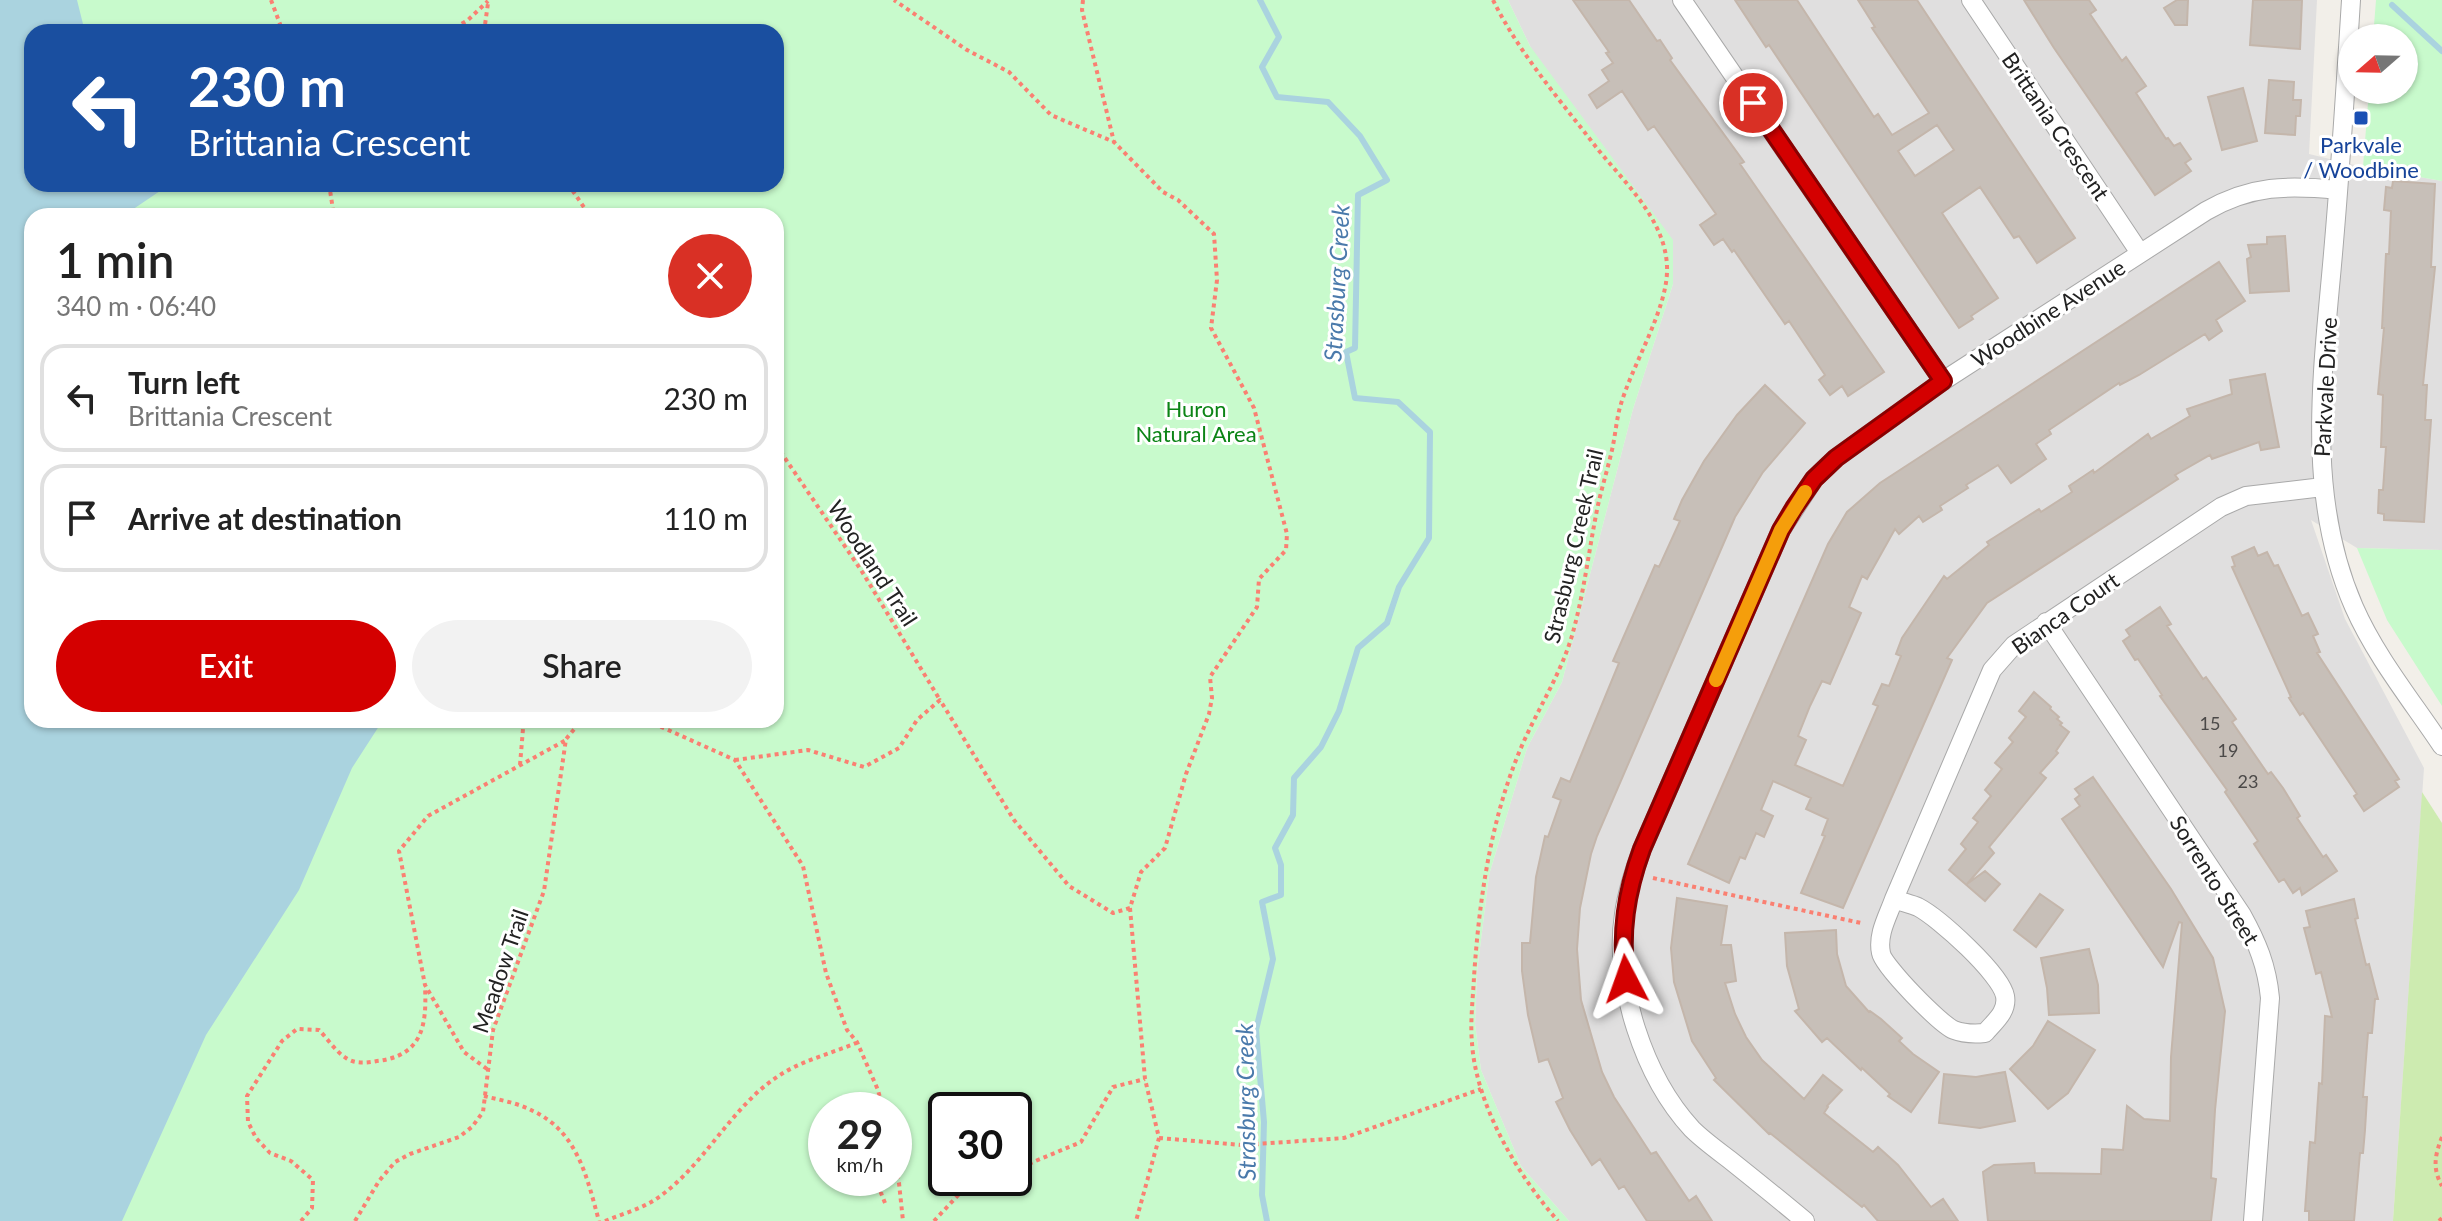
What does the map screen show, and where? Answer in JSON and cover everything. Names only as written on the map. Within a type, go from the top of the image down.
[{"type":"street","points":[[1682,0],[1943,381]]},
{"type":"street","name":"Brittania Crescent","points":[[1971,0],[2140,253]]},
{"type":"street","name":"Parkvale Drive","points":[[2351,0],[2320,407],[2323,487],[2341,567],[2354,607],[2376,648],[2442,746]]},
{"type":"street","name":"Woodbine Avenue","points":[[1805,1221],[1693,1130],[1667,1096],[1643,1051],[1629,1003],[1623,955],[1623,917],[1633,873],[1775,545],[1794,508],[1814,479],[1836,458],[1943,381],[2224,201],[2270,187],[2338,190]]},
{"type":"street","name":"Bianca Court","points":[[1894,899],[1920,908],[1967,946],[1999,981],[2006,998],[2003,1013],[1985,1033],[1968,1034],[1950,1029],[1891,971],[1881,957],[1880,937],[1894,899],[1992,670],[2014,645],[2046,622],[2234,500],[2323,487]]},
{"type":"street","name":"Sorrento Street","points":[[2046,622],[2242,915],[2259,946],[2268,975],[2270,998],[2253,1221]]},
{"type":"path","points":[[271,0],[280,24]]},
{"type":"path","points":[[894,0],[967,50],[1009,72],[1051,115],[1114,142],[1163,192],[1178,200],[1214,234],[1217,280],[1211,328],[1254,408],[1287,534],[1286,550],[1259,579],[1257,607],[1210,677],[1212,698],[1209,714],[1186,774],[1165,848],[1141,872],[1130,908],[1145,1079],[1159,1138],[1136,1221]]},
{"type":"path","points":[[1083,0],[1082,10],[1114,142]]},
{"type":"path","name":"Strasburg Creek Trail","points":[[1493,0],[1534,67],[1648,213],[1661,238],[1667,268],[1664,293],[1619,410],[1574,628],[1556,680],[1538,710],[1517,757],[1495,828],[1482,898],[1473,992],[1472,1045],[1481,1089],[1519,1170],[1558,1221]]},
{"type":"path","points":[[461,24],[488,1]]},
{"type":"path","points":[[485,24],[488,1]]},
{"type":"path","points":[[573,192],[584,208]]},
{"type":"path","name":"Woodland Trail","points":[[784,457],[861,570],[1014,820],[1069,886],[1113,913],[1130,908]]},
{"type":"path","points":[[664,728],[735,760],[808,750],[864,767],[899,748],[917,720],[940,700]]},
{"type":"path","points":[[520,765],[523,728]]},
{"type":"path","points":[[301,1221],[312,1208],[313,1180],[291,1161],[270,1153],[256,1138],[248,1122],[247,1096],[282,1041],[297,1029],[319,1030],[345,1057],[362,1063],[397,1056],[412,1047],[421,1034],[426,1017],[425,985],[399,851],[428,816],[566,739],[575,728]]},
{"type":"path","name":"Meadow Trail","points":[[355,1221],[379,1181],[395,1162],[459,1137],[472,1127],[483,1112],[493,1030],[544,891],[566,739]]},
{"type":"path","points":[[735,760],[803,866],[826,973],[847,1030],[857,1042],[878,1092]]},
{"type":"path","points":[[1633,873],[1861,923]]},
{"type":"path","points":[[425,985],[464,1052],[487,1069]]},
{"type":"path","points":[[605,1221],[656,1199],[776,1077],[857,1042]]},
{"type":"path","points":[[1032,1162],[1081,1142],[1113,1087],[1145,1079]]},
{"type":"path","points":[[1159,1138],[1242,1145],[1344,1138],[1481,1089]]},
{"type":"path","points":[[484,1096],[533,1110],[559,1128],[582,1161],[599,1221]]},
{"type":"path","points":[[2442,1137],[2434,1156],[2437,1177],[2442,1186]]},
{"type":"path","points":[[882,1196],[885,1203]]},
{"type":"path","points":[[898,1196],[903,1221]]},
{"type":"path","points":[[934,1221],[957,1196]]},
{"type":"shaded area","points":[[1508,0],[2317,0],[2309,154],[2442,181],[2442,550],[2357,548],[2311,520],[2345,619],[2424,768],[2393,1221],[1569,1221],[1521,1166],[1481,1070],[1475,1024],[1477,972],[1489,875],[1527,748],[1562,682],[1633,409],[1673,284],[1530,46]]},
{"type":"green space","name":"Huron Natural Area","points":[[0,0],[1508,0],[1530,46],[1673,240],[1673,284],[1633,409],[1562,682],[1527,748],[1489,875],[1477,972],[1475,1024],[1481,1070],[1521,1166],[1569,1221],[0,1221]]},
{"type":"green space","points":[[2376,0],[2442,0],[2442,181],[2363,167],[2368,104],[2418,104],[2418,24],[2374,24]]},
{"type":"green space","points":[[2357,548],[2442,550],[2442,706],[2387,620]]},
{"type":"green space","points":[[2422,792],[2442,823],[2442,1221],[2393,1221]]},
{"type":"water","points":[[0,0],[77,0],[83,24],[24,24],[24,192],[159,192],[135,208],[24,208],[24,728],[378,728],[352,768],[299,890],[206,1035],[122,1221],[0,1221]]},
{"type":"building","points":[[1573,0],[1629,0],[1744,162],[1740,164],[1884,372],[1848,396],[1842,386],[1830,395],[1819,380],[1825,375],[1789,321],[1785,324],[1734,250],[1732,252],[1723,239],[1714,245],[1700,225],[1716,214],[1654,126],[1648,130],[1622,91],[1597,108],[1589,95],[1609,81],[1602,70],[1613,63],[1606,53],[1609,52]]},
{"type":"building","points":[[1735,0],[1797,0],[1874,117],[1878,114],[1892,135],[1929,113],[1872,28],[1875,27],[1858,0],[1917,0],[2075,238],[2037,263],[2019,236],[2014,238],[1980,187],[1942,213],[1998,298],[1959,328],[1769,45],[1766,47]],"holes":[[[1937,125],[1954,150],[1915,176],[1898,151]]]},
{"type":"building","points":[[2024,0],[2089,0],[2096,10],[2090,14],[2122,61],[2126,57],[2146,86],[2136,93],[2166,139],[2174,146],[2180,143],[2191,159],[2185,163],[2191,171],[2155,195]]},
{"type":"building","points":[[2177,0],[2188,0],[2187,25],[2175,25],[2164,8]]},
{"type":"building","points":[[2253,0],[2302,0],[2300,49],[2250,45]]},
{"type":"building","points":[[2269,80],[2294,82],[2293,100],[2301,100],[2295,135],[2265,133]]},
{"type":"building","points":[[2243,88],[2257,141],[2222,150],[2208,97]]},
{"type":"building","points":[[2393,181],[2435,184],[2431,267],[2435,267],[2423,385],[2427,385],[2425,420],[2431,420],[2424,522],[2384,520],[2384,514],[2378,513],[2386,447],[2381,447],[2383,395],[2378,394],[2391,211],[2384,210],[2386,187],[2392,188]]},
{"type":"building","points":[[2285,236],[2289,291],[2250,293],[2247,259],[2251,257],[2248,245],[2267,244],[2267,237]]},
{"type":"building","points":[[2219,262],[2245,301],[2216,320],[2222,331],[2209,340],[2205,334],[2139,375],[2119,383],[2049,430],[2051,434],[2036,444],[2046,459],[2011,483],[1998,465],[1966,485],[1968,488],[1940,506],[1942,510],[1923,522],[1919,516],[1899,534],[1895,529],[1867,579],[1862,576],[1849,607],[1861,613],[1830,684],[1822,681],[1810,706],[1798,736],[1806,740],[1795,765],[1843,786],[1878,706],[1873,704],[1882,684],[1889,686],[1901,656],[1896,654],[1902,638],[1944,576],[1947,579],[1989,545],[1987,542],[2072,492],[2069,486],[2093,470],[2094,473],[2148,434],[2151,439],[2190,416],[2187,409],[2232,394],[2230,380],[2265,374],[2279,447],[2261,450],[2259,442],[2212,459],[2210,455],[2175,475],[2178,479],[1987,603],[1947,658],[1952,660],[1843,908],[1801,893],[1825,836],[1822,835],[1828,819],[1806,809],[1811,798],[1773,781],[1761,810],[1773,816],[1764,837],[1756,833],[1745,859],[1740,857],[1729,883],[1688,864],[1828,544],[1847,512],[1880,483]]},
{"type":"building","points":[[1765,385],[1805,423],[1763,472],[1735,517],[1597,836],[1580,908],[1577,949],[1581,1000],[1602,1072],[1614,1097],[1651,1154],[1656,1152],[1689,1201],[1696,1196],[1712,1221],[1647,1221],[1624,1186],[1619,1189],[1600,1159],[1592,1165],[1556,1102],[1563,1098],[1548,1059],[1539,1062],[1528,1015],[1522,943],[1530,943],[1536,877],[1545,836],[1548,837],[1561,800],[1553,797],[1561,778],[1570,782],[1619,663],[1613,661],[1655,565],[1659,567],[1680,521],[1674,519],[1682,500],[1704,461],[1737,415]]},
{"type":"building","points":[[2254,547],[2258,556],[2267,552],[2274,566],[2278,565],[2302,616],[2308,613],[2318,634],[2313,636],[2320,652],[2317,653],[2399,779],[2395,781],[2399,787],[2364,811],[2354,796],[2357,794],[2303,713],[2300,715],[2289,698],[2232,567],[2235,566],[2232,557]]},
{"type":"building","points":[[2160,607],[2171,624],[2167,626],[2203,679],[2206,677],[2236,719],[2232,722],[2268,774],[2271,772],[2283,788],[2300,816],[2297,818],[2323,857],[2326,855],[2337,871],[2302,895],[2300,888],[2293,893],[2284,879],[2279,882],[2254,844],[2258,841],[2225,792],[2227,790],[2123,641],[2130,636],[2126,630]]},
{"type":"building","points":[[2034,692],[2051,707],[2062,723],[2060,725],[2069,732],[2056,751],[2058,753],[2040,773],[2046,778],[1989,847],[1994,853],[1967,884],[1985,871],[2000,884],[1985,901],[1949,870],[1966,849],[1961,844],[1978,822],[1973,818],[1991,796],[1985,790],[2002,769],[1995,763],[2013,742],[2009,738],[2026,717],[2019,711]]},
{"type":"building","points":[[2093,777],[2171,889],[2213,958],[2225,1011],[2215,1110],[2211,1178],[2216,1179],[2211,1221],[1988,1221],[1983,1172],[1994,1165],[2034,1163],[2035,1173],[2101,1174],[2102,1149],[2123,1150],[2127,1106],[2144,1119],[2170,1121],[2171,1057],[2182,923],[2179,922],[2163,967],[2062,819],[2080,806],[2075,799],[2080,795],[2075,789]]},
{"type":"building","points":[[2040,894],[2063,910],[2036,947],[2014,930]]},
{"type":"building","points":[[1677,898],[1727,906],[1721,945],[1731,945],[1736,981],[1725,983],[1746,1037],[1762,1060],[1804,1099],[1823,1075],[1842,1090],[1824,1113],[1873,1152],[1878,1147],[1898,1165],[1931,1207],[1943,1199],[1958,1221],[1878,1221],[1864,1205],[1862,1207],[1769,1134],[1714,1080],[1716,1078],[1692,1041],[1674,982],[1671,948]]},
{"type":"building","points":[[2354,899],[2358,918],[2355,919],[2366,965],[2369,964],[2378,999],[2375,999],[2372,1033],[2368,1033],[2363,1097],[2367,1097],[2365,1130],[2354,1221],[2309,1221],[2309,1211],[2305,1211],[2310,1142],[2315,1143],[2325,1016],[2332,1017],[2321,972],[2316,974],[2304,928],[2310,927],[2306,911]]},
{"type":"building","points":[[1836,930],[1837,954],[1846,986],[1869,1012],[1902,1038],[1899,1041],[1913,1054],[1939,1072],[1911,1112],[1888,1096],[1890,1094],[1827,1038],[1822,1042],[1795,1011],[1799,1009],[1787,966],[1785,933]]},
{"type":"building","points":[[2089,949],[2098,985],[2099,1013],[2049,1015],[2041,958]]},
{"type":"building","points":[[2048,1021],[2095,1050],[2068,1093],[2048,1109],[2010,1069],[2033,1046]]},
{"type":"building","points":[[2005,1072],[2015,1121],[1980,1128],[1939,1123],[1944,1074],[1976,1077]]},
{"type":"waterway","name":"Strasburg Creek","points":[[1260,0],[1279,37],[1262,67],[1277,97],[1328,102],[1360,136],[1387,180],[1358,195],[1355,348],[1346,352],[1355,398],[1398,402],[1430,432],[1429,538],[1399,587],[1387,623],[1358,648],[1339,711],[1321,747],[1294,778],[1293,815],[1275,848],[1281,865],[1281,895],[1262,902],[1273,959],[1256,1030],[1264,1122],[1262,1195],[1267,1221]]},
{"type":"waterway","points":[[2392,5],[2442,51]]},
{"type":"slow traffic","points":[[1716,680],[1781,530],[1805,492]]},
{"type":"place","name":"Parkvale / Woodbine","points":[[2361,118]]},
{"type":"route","points":[[1626,979],[1623,917],[1630,883],[1781,530],[1814,479],[1836,458],[1943,381],[1753,103]]}]
